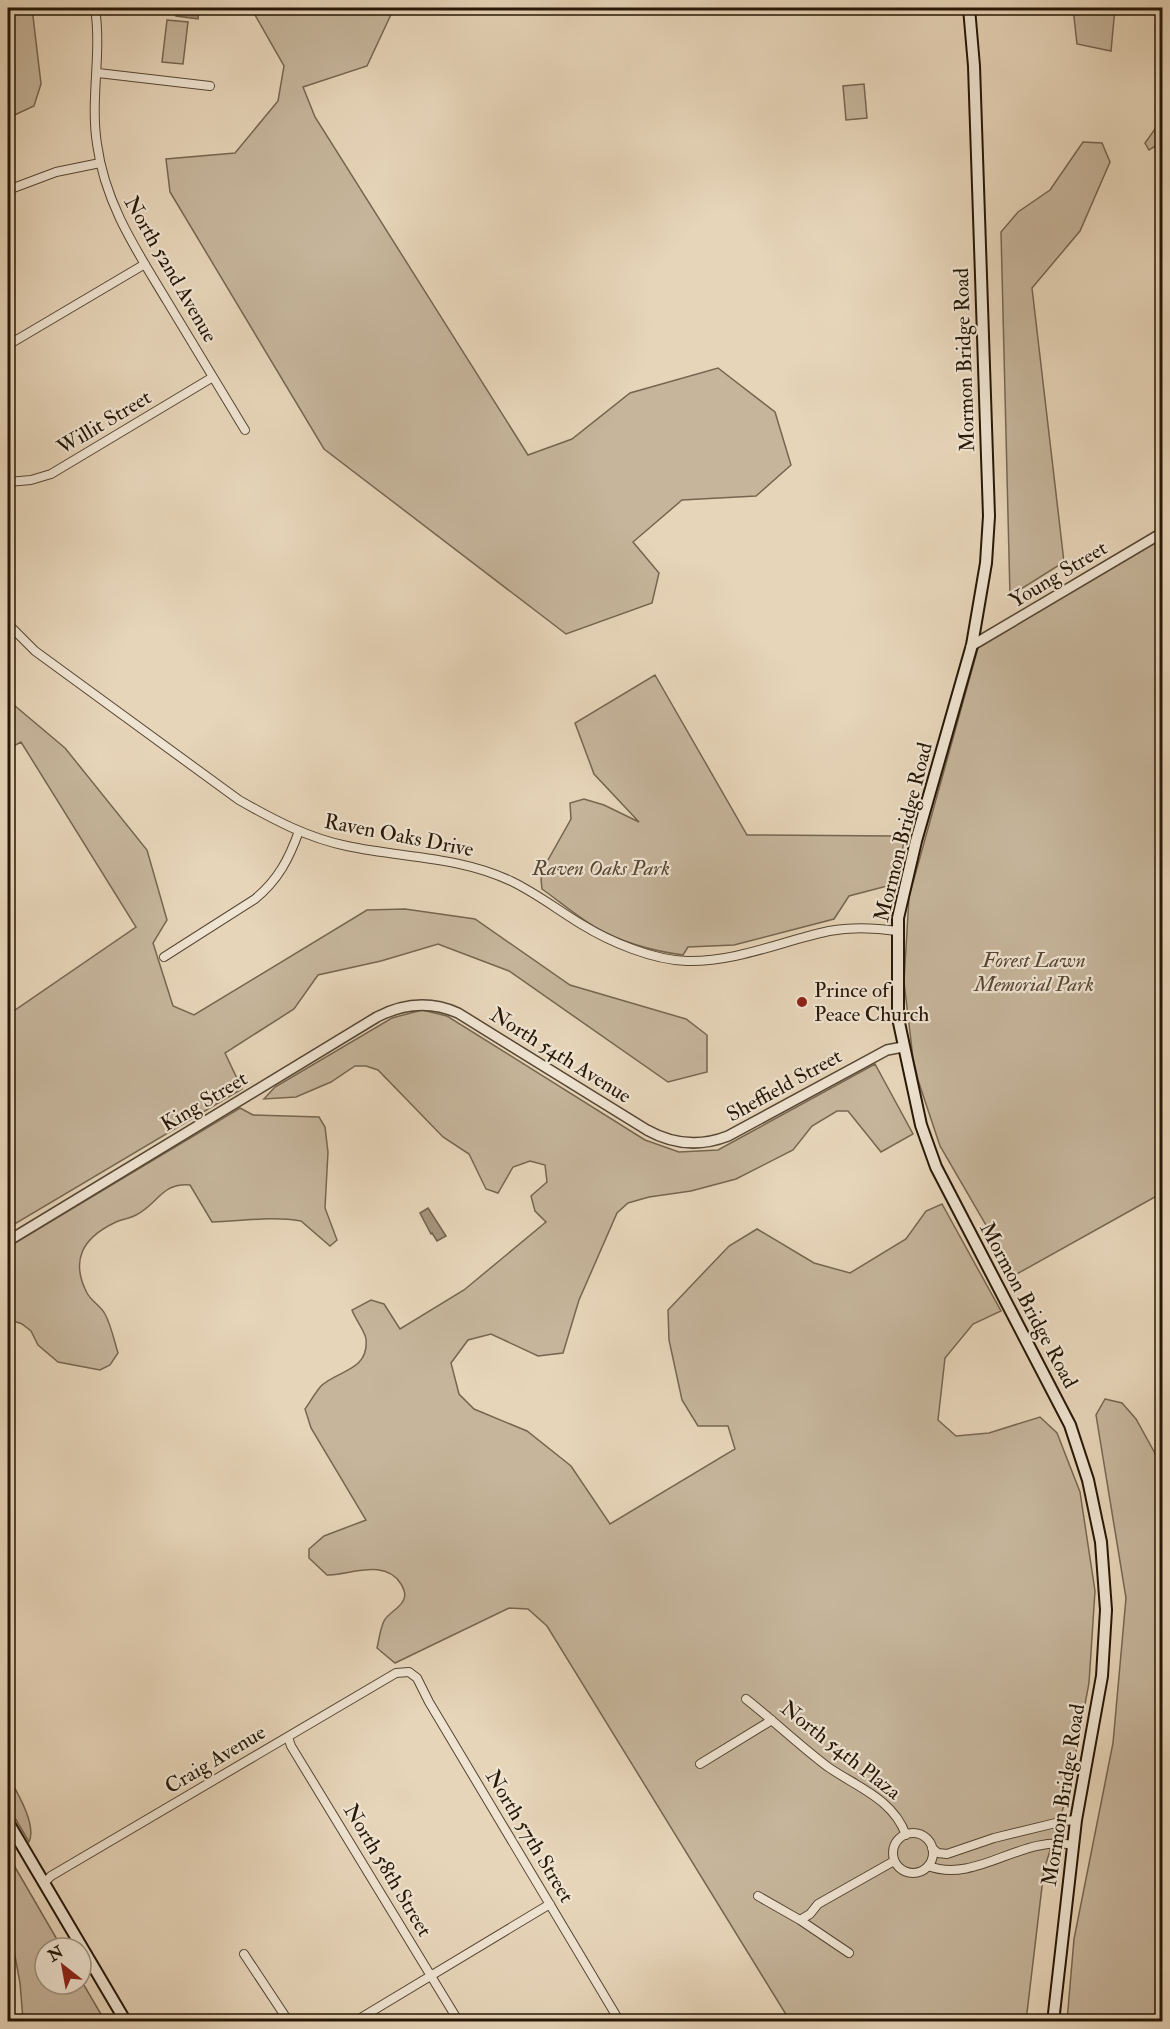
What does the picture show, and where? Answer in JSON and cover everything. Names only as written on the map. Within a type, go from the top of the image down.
[{"type":"main road","name":"Mormon Bridge Road","points":[[969,8],[974,66],[988,516],[986,563],[971,646],[916,842],[898,918],[898,1018],[921,1125],[936,1167],[1070,1425],[1095,1507],[1105,1576],[1105,1644],[1102,1676],[1076,1820],[1053,2022]]},
{"type":"main road","points":[[8,1822],[126,2022]]},
{"type":"street","name":"North 52nd Avenue","points":[[95,8],[99,48],[95,124],[100,163],[106,186],[116,213],[145,264],[245,430]]},
{"type":"street","points":[[98,73],[210,86]]},
{"type":"street","points":[[8,190],[56,172],[100,163]]},
{"type":"street","points":[[8,345],[145,264]]},
{"type":"street","name":"Willit Street","points":[[8,482],[31,480],[51,474],[213,377]]},
{"type":"street","name":"Young Street","points":[[971,646],[1162,533]]},
{"type":"street","name":"Raven Oaks Drive","points":[[8,624],[36,651],[239,801],[271,819],[299,831],[348,846],[439,859],[486,871],[545,900],[601,936],[667,959],[686,961],[724,958],[840,930],[897,931]]},
{"type":"street","points":[[164,957],[267,889],[284,868],[299,831]]},
{"type":"street","name":"North 54th Avenue","points":[[423,1005],[436,1006],[458,1013],[646,1130],[679,1142]]},
{"type":"street","name":"King Street","points":[[8,1241],[377,1017],[403,1006],[423,1005]]},
{"type":"street","name":"Sheffield Street","points":[[679,1142],[707,1142],[728,1136],[887,1050],[903,1047]]},
{"type":"street","name":"Craig Avenue","points":[[44,1883],[51,1876],[396,1673],[406,1672]]},
{"type":"street","name":"North 57th Street","points":[[406,1672],[417,1678],[620,2022]]},
{"type":"street","name":"North 54th Plaza","points":[[746,1700],[829,1767],[852,1780],[890,1808],[896,1814],[906,1835]]},
{"type":"street","points":[[700,1764],[772,1720]]},
{"type":"street","name":"North 58th Street","points":[[288,1737],[291,1746],[459,2022]]},
{"type":"street","points":[[932,1848],[938,1853],[947,1854],[994,1838],[1076,1820]]},
{"type":"street","points":[[920,1834],[932,1848],[933,1854],[928,1866],[923,1870],[910,1873],[897,1867],[894,1861],[893,1847],[906,1835],[920,1834]]},
{"type":"street","points":[[928,1866],[940,1870],[961,1870],[1047,1843],[1073,1845]]},
{"type":"street","points":[[800,1920],[810,1914],[818,1904],[894,1861]]},
{"type":"street","points":[[758,1896],[800,1920],[849,1953]]},
{"type":"street","points":[[354,2022],[550,1904]]},
{"type":"street","points":[[244,1954],[289,2022]]},
{"type":"green space","points":[[8,8],[32,8],[41,84],[34,106],[8,118]]},
{"type":"green space","points":[[251,8],[394,8],[367,66],[303,87],[315,117],[528,455],[572,439],[630,393],[718,368],[775,412],[791,465],[756,496],[682,500],[633,542],[659,573],[652,603],[566,634],[324,449],[170,192],[166,159],[235,153],[278,101],[284,66]]},
{"type":"green space","points":[[1073,8],[1115,8],[1111,51],[1077,44]]},
{"type":"green space","points":[[167,20],[188,22],[183,64],[162,62]]},
{"type":"green space","points":[[864,84],[867,118],[846,120],[843,86]]},
{"type":"green space","points":[[1162,119],[1162,142],[1149,150],[1145,143]]},
{"type":"green space","points":[[1083,142],[1102,143],[1110,162],[1080,231],[1032,288],[1064,562],[1010,596],[1001,232],[1018,212],[1050,190]]},
{"type":"green space","name":"Forest Lawn Memorial Park","points":[[1162,538],[1162,1193],[1015,1275],[940,1146],[918,1080],[913,1058],[904,982],[909,897],[978,648]]},
{"type":"green space","name":"Raven Oaks Park","points":[[655,675],[747,835],[895,836],[904,842],[895,884],[849,896],[834,919],[734,945],[688,947],[683,955],[637,945],[605,932],[581,918],[542,889],[541,879],[544,867],[571,819],[570,803],[584,799],[604,805],[639,822],[594,774],[575,723]]},
{"type":"green space","points":[[8,700],[65,748],[147,850],[167,920],[153,943],[173,1006],[194,1015],[367,910],[405,909],[475,919],[570,985],[686,1019],[707,1035],[707,1072],[668,1082],[509,971],[438,944],[381,961],[318,975],[294,1009],[225,1053],[242,1089],[8,1228],[8,1015],[136,927],[21,742],[8,749]]},
{"type":"green space","points":[[422,1010],[447,1016],[645,1140],[679,1152],[718,1150],[875,1064],[913,1134],[881,1152],[848,1111],[837,1111],[812,1126],[793,1150],[736,1179],[691,1191],[649,1197],[628,1203],[617,1213],[579,1300],[563,1353],[538,1356],[491,1334],[468,1340],[451,1363],[459,1394],[474,1409],[527,1431],[571,1466],[610,1524],[735,1449],[728,1426],[698,1426],[682,1400],[669,1340],[668,1310],[729,1246],[757,1229],[814,1263],[850,1273],[906,1239],[926,1211],[942,1204],[1001,1311],[973,1324],[945,1358],[938,1420],[956,1436],[989,1433],[1040,1417],[1057,1433],[1080,1492],[1095,1591],[1089,1683],[1069,1789],[1044,1870],[1026,2021],[790,2021],[547,1626],[528,1609],[509,1608],[395,1663],[377,1648],[384,1621],[405,1597],[401,1584],[394,1576],[377,1570],[327,1575],[309,1558],[309,1549],[324,1536],[366,1520],[311,1428],[305,1409],[321,1386],[358,1364],[363,1358],[366,1339],[352,1310],[371,1300],[384,1304],[400,1329],[464,1290],[546,1222],[535,1211],[531,1196],[547,1182],[545,1165],[530,1161],[513,1167],[498,1193],[486,1189],[469,1154],[443,1137],[378,1070],[366,1066],[355,1066],[331,1082],[296,1097],[264,1099],[275,1087],[392,1018]]},
{"type":"green space","points":[[240,1108],[253,1115],[319,1117],[325,1127],[328,1152],[325,1208],[337,1240],[330,1246],[301,1221],[268,1219],[212,1222],[190,1185],[181,1185],[166,1191],[136,1215],[103,1229],[87,1243],[82,1251],[80,1270],[82,1281],[89,1296],[105,1314],[118,1353],[110,1365],[100,1370],[58,1362],[38,1345],[31,1331],[22,1324],[8,1319],[8,1247]]},
{"type":"green space","points":[[1105,1399],[1122,1403],[1136,1419],[1162,1466],[1162,2021],[1067,2021],[1074,1939],[1113,1743],[1126,1598],[1096,1415]]},
{"type":"green space","points":[[8,1776],[21,1799],[28,1818],[31,1835],[29,1842],[8,1806]]},
{"type":"green space","points":[[8,1855],[55,1936],[33,1936],[33,1996],[90,1996],[105,2021],[22,2021],[20,1983],[8,1918]]},
{"type":"shaded area","points":[[177,8],[199,8],[198,19],[176,16]]},
{"type":"shaded area","points":[[428,1208],[446,1236],[437,1241],[420,1213]]},
{"type":"place","name":"Prince of Peace Church","points":[[802,1002]]}]
